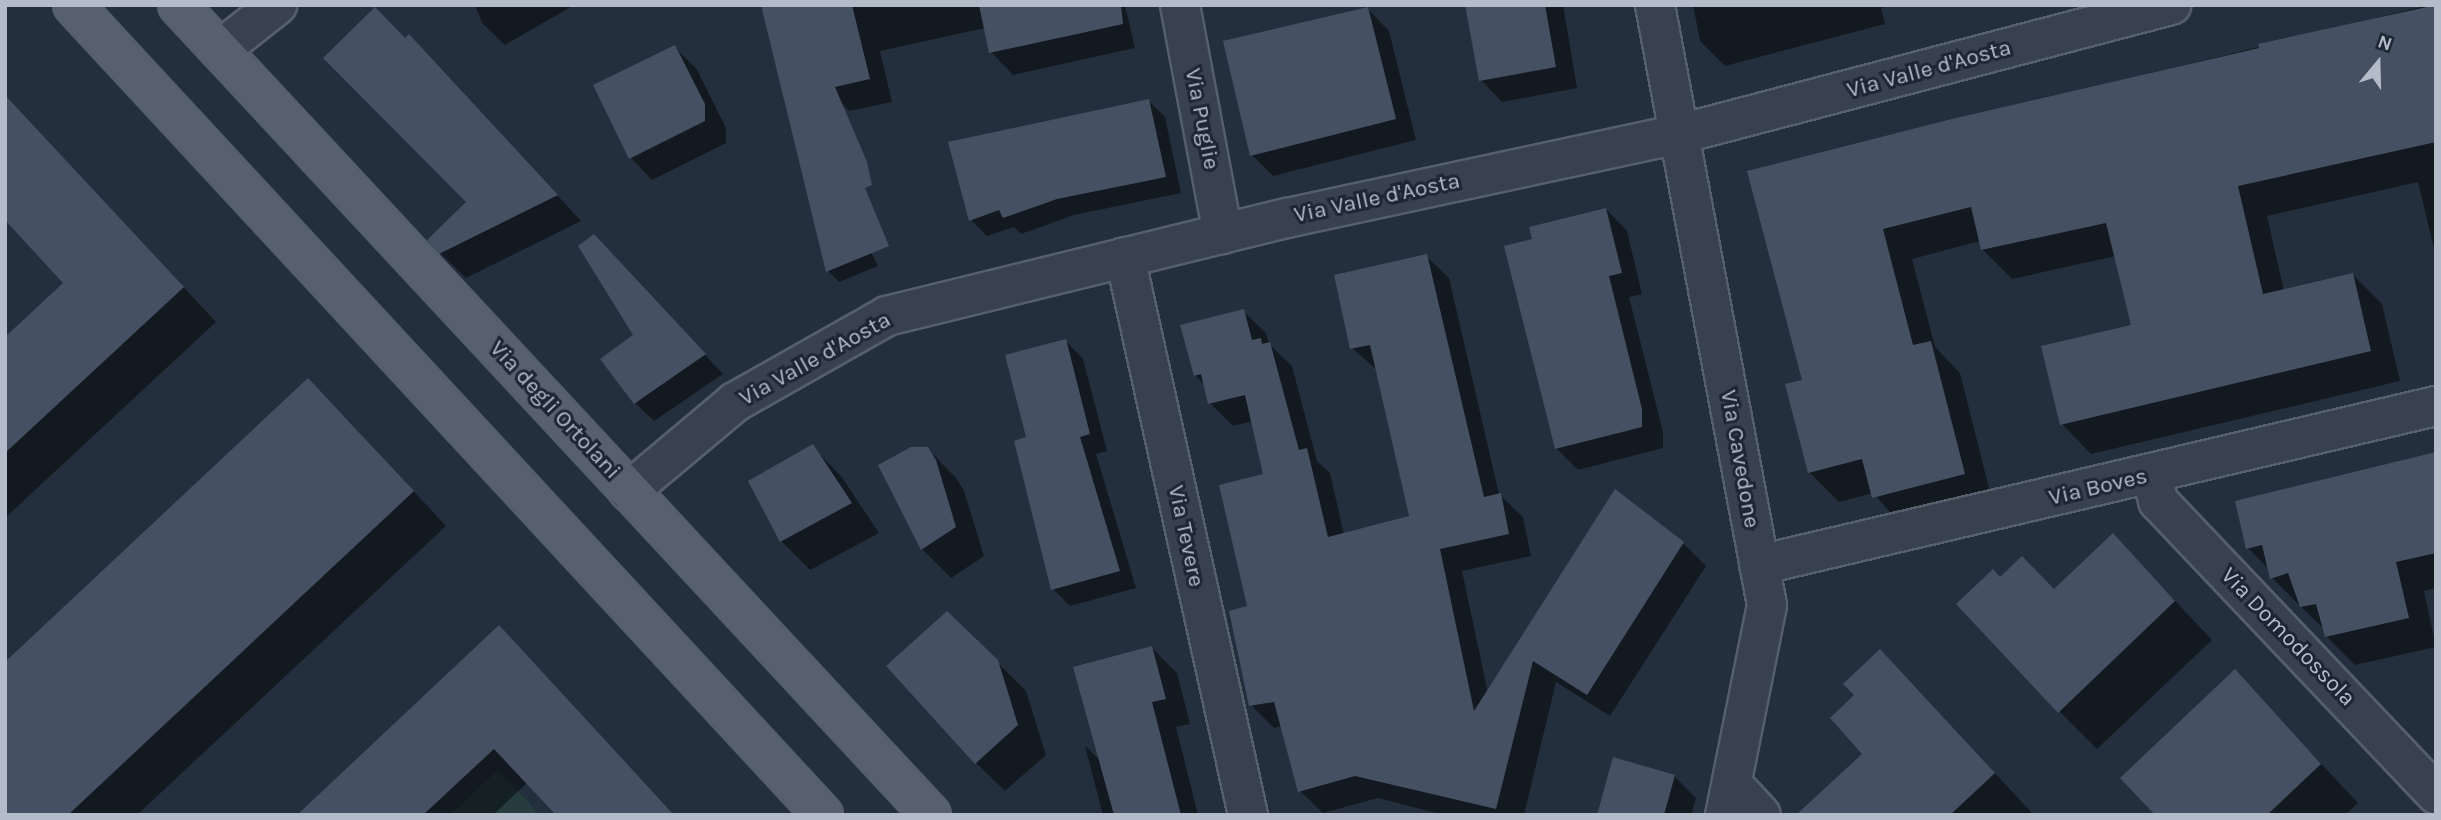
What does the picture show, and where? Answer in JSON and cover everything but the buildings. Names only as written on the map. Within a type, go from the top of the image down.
[{"type":"main road","points":[[73,5],[823,815]]},
{"type":"main road","name":"Via degli Ortolani","points":[[178,5],[931,815]]},
{"type":"street","points":[[219,50],[277,5]]},
{"type":"street","name":"Via Puglie","points":[[1181,5],[1223,234]]},
{"type":"street","name":"Via Cavedone","points":[[1655,5],[1767,605],[1729,799],[1761,815]]},
{"type":"street","name":"Via Valle d'Aosta","points":[[629,491],[735,402],[887,316],[1223,234],[1680,134],[2171,5]]},
{"type":"street","name":"Via Tevere","points":[[1125,257],[1248,815]]},
{"type":"street","name":"Via Boves","points":[[1759,565],[2152,475],[2436,405]]},
{"type":"street","name":"Via Domodossola","points":[[2152,475],[2158,501],[2436,794]]},
{"type":"green space","points":[[498,770],[540,815],[449,815]]}]
